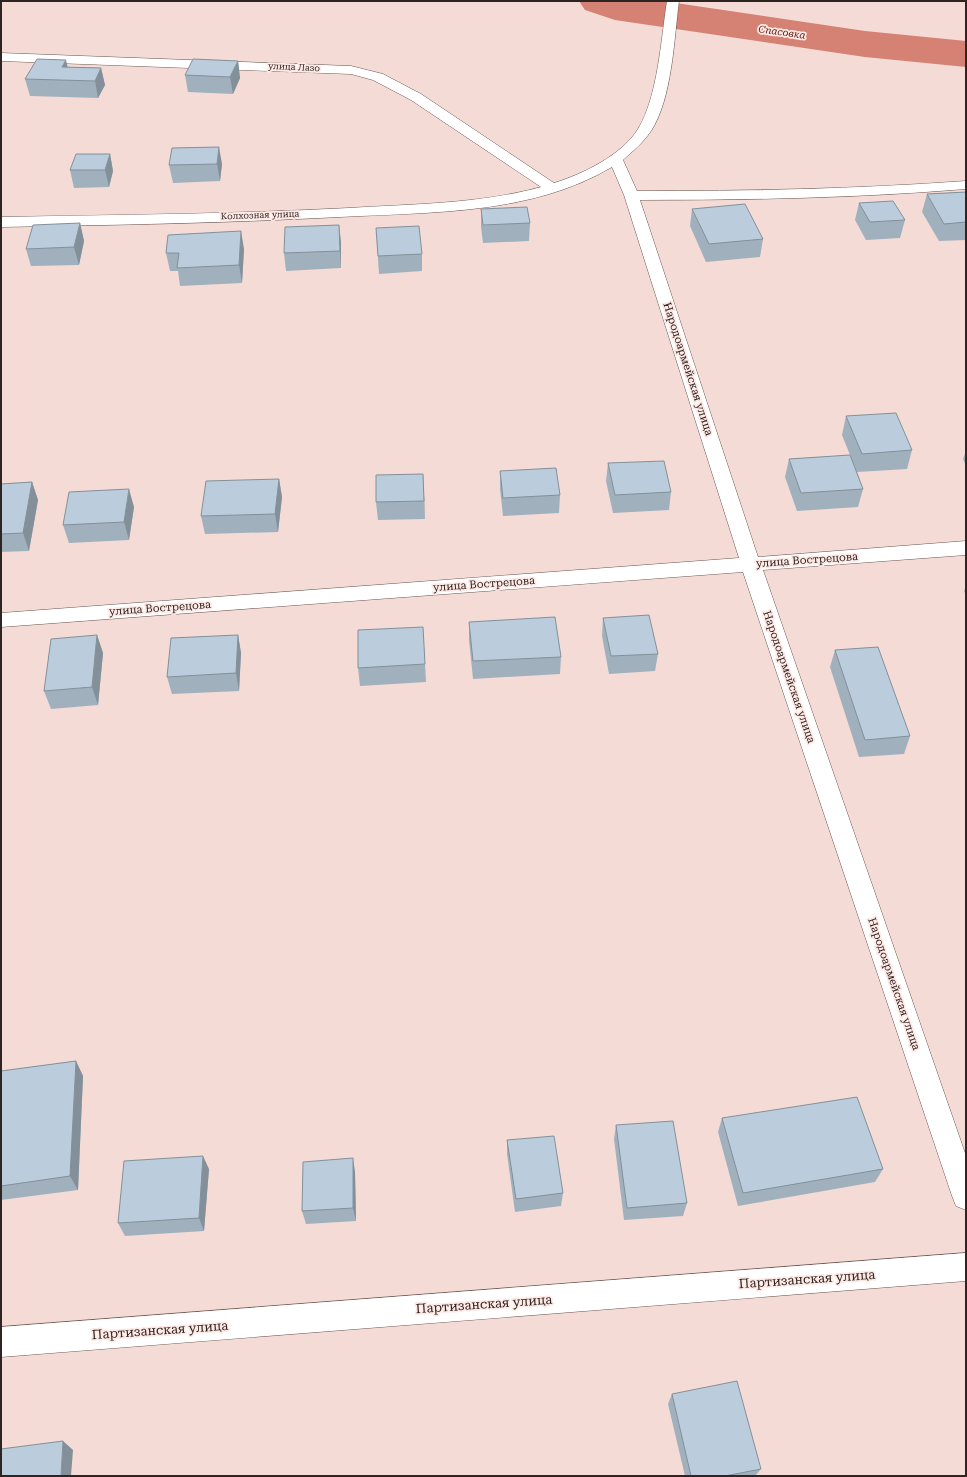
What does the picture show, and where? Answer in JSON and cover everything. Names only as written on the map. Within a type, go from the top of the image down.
[{"type":"street","name":"Колхозная улица","points":[[1,222],[323,213],[430,207],[518,197],[553,189],[601,168],[636,141],[649,125],[653,115],[662,75],[673,1]]},
{"type":"street","name":"улица Лазо","points":[[1,57],[351,70],[378,77],[416,97],[553,189]]},
{"type":"street","name":"Народоармейская улица","points":[[615,158],[631,195],[750,565],[966,1196]]},
{"type":"street","points":[[631,195],[748,196],[844,193],[966,185]]},
{"type":"street","name":"улица Вострецова","points":[[1,620],[966,548]]},
{"type":"street","name":"Партизанская улица","points":[[1,1342],[966,1267]]},
{"type":"building","points":[[37,59],[66,60],[62,67],[101,68],[95,81],[25,79]]},
{"type":"building","points":[[193,59],[238,61],[230,77],[185,75]]},
{"type":"building","points":[[219,147],[217,164],[169,165],[172,148]]},
{"type":"building","points":[[76,154],[110,154],[105,170],[70,170]]},
{"type":"building","points":[[966,192],[966,222],[944,224],[927,194]]},
{"type":"building","points":[[893,201],[905,220],[870,222],[859,203]]},
{"type":"building","points":[[745,204],[763,239],[709,244],[692,209]]},
{"type":"building","points":[[527,207],[530,223],[483,225],[481,209]]},
{"type":"building","points":[[80,223],[74,247],[26,249],[33,225]]},
{"type":"building","points":[[339,225],[340,251],[284,253],[285,227]]},
{"type":"building","points":[[419,226],[422,254],[378,256],[376,228]]},
{"type":"building","points":[[241,231],[239,265],[177,268],[179,253],[166,253],[168,235]]},
{"type":"building","points":[[896,413],[912,450],[862,454],[846,416]]},
{"type":"building","points":[[850,455],[863,489],[801,493],[789,459]]},
{"type":"building","points":[[664,461],[671,492],[615,495],[608,463]]},
{"type":"building","points":[[556,468],[560,495],[503,498],[500,471]]},
{"type":"building","points":[[423,474],[424,501],[376,502],[376,475]]},
{"type":"building","points":[[279,479],[275,514],[201,516],[206,481]]},
{"type":"building","points":[[32,482],[23,533],[1,534],[1,484]]},
{"type":"building","points":[[129,489],[124,522],[63,525],[69,492]]},
{"type":"building","points":[[649,615],[658,654],[611,656],[603,618]]},
{"type":"building","points":[[555,617],[561,657],[473,661],[469,622]]},
{"type":"building","points":[[423,627],[425,664],[358,668],[358,630]]},
{"type":"building","points":[[97,635],[92,687],[44,691],[51,639]]},
{"type":"building","points":[[238,635],[236,673],[167,677],[171,638]]},
{"type":"building","points":[[878,647],[910,736],[865,740],[835,650]]},
{"type":"building","points":[[76,1061],[70,1176],[1,1186],[1,1071]]},
{"type":"building","points":[[857,1097],[883,1169],[743,1193],[722,1118]]},
{"type":"building","points":[[673,1121],[687,1203],[627,1208],[616,1125]]},
{"type":"building","points":[[554,1136],[563,1193],[516,1199],[507,1140]]},
{"type":"building","points":[[203,1156],[199,1218],[118,1223],[124,1161]]},
{"type":"building","points":[[353,1158],[353,1208],[302,1211],[303,1162]]},
{"type":"building","points":[[737,1381],[761,1469],[725,1476],[691,1476],[672,1394]]},
{"type":"building","points":[[63,1441],[61,1476],[1,1476],[1,1449]]},
{"type":"waterway","name":"Спасовка","points":[[600,1],[615,7],[865,44],[966,54]]}]
